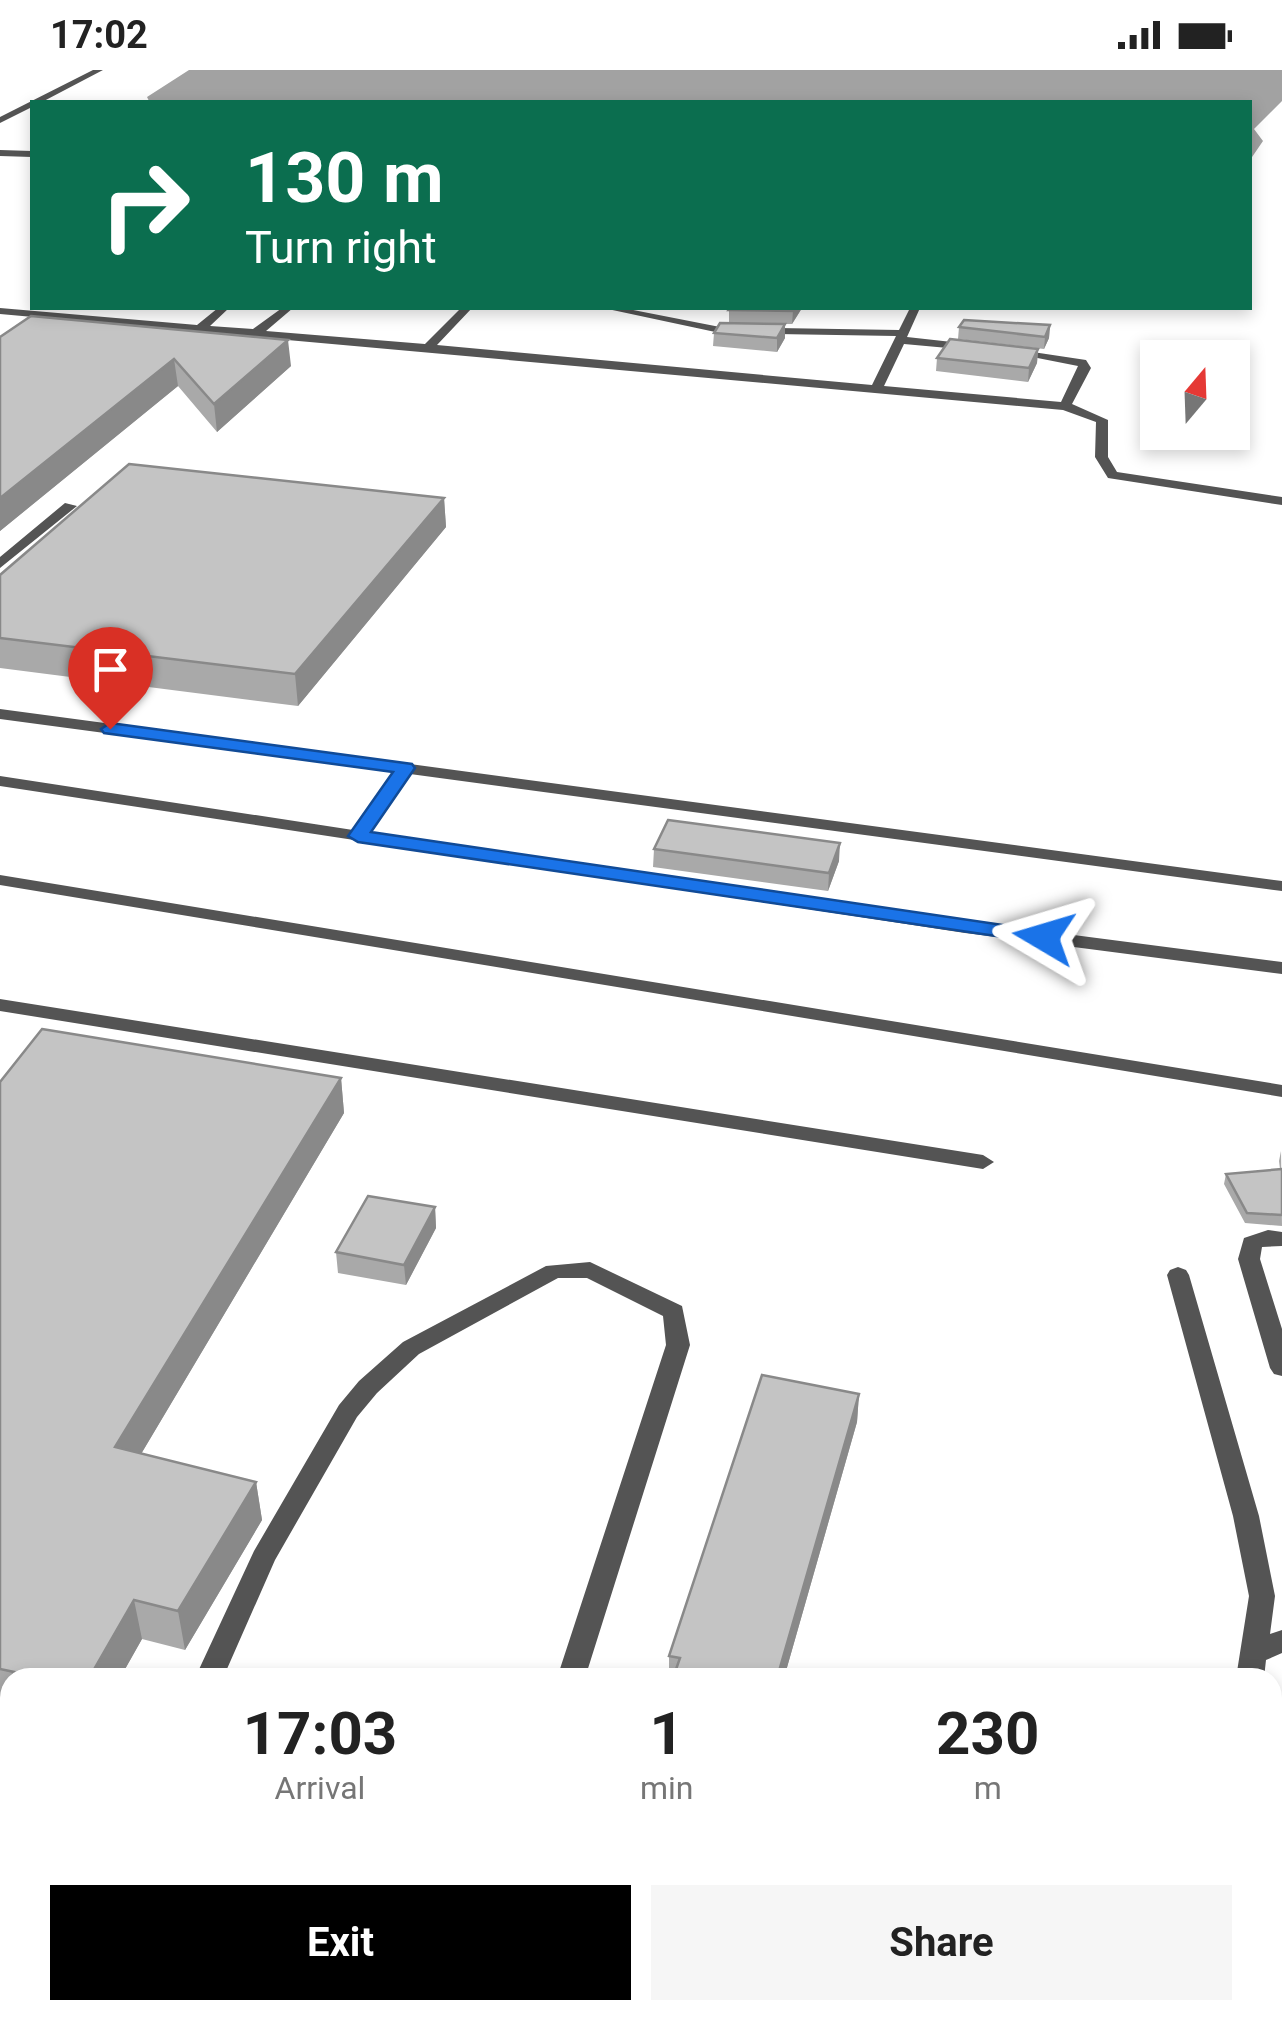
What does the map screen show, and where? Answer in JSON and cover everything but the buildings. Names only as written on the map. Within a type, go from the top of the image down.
[{"type":"street","points":[[40,100],[99,70]]},
{"type":"street","points":[[4,118],[30,105]]},
{"type":"street","points":[[4,118],[30,117]]},
{"type":"street","points":[[0,153],[30,154]]},
{"type":"street","points":[[200,328],[222,310]]},
{"type":"street","points":[[256,333],[285,310]]},
{"type":"street","points":[[428,348],[465,310]]},
{"type":"street","points":[[620,310],[720,330],[901,336],[990,349]]},
{"type":"street","points":[[876,390],[914,310]]},
{"type":"street","points":[[0,311],[1066,406],[1102,420],[1099,453],[1113,476],[1282,501]]},
{"type":"street","points":[[1006,351],[1082,363],[1085,368],[1066,406]]},
{"type":"street","points":[[0,564],[70,506]]},
{"type":"street","points":[[0,714],[1282,886]]},
{"type":"street","points":[[358,836],[406,768]]},
{"type":"street","points":[[0,781],[965,927],[1282,968]]},
{"type":"street","points":[[0,880],[1282,1090]]},
{"type":"street","points":[[0,1005],[983,1162]]},
{"type":"street","points":[[1282,1239],[1268,1237],[1252,1243],[1249,1259],[1282,1368]]},
{"type":"street","points":[[214,1668],[264,1558],[348,1411],[368,1386],[411,1348],[554,1271],[590,1270],[674,1312],[678,1345],[574,1668]]},
{"type":"street","points":[[1178,1276],[1246,1516],[1262,1596],[1252,1665]]},
{"type":"street","points":[[1252,1665],[1282,1641]]},
{"type":"shaded area","points":[[189,70],[1282,70],[1282,101],[1254,129],[1263,141],[1252,157],[1252,100],[147,97]]},
{"type":"route","points":[[110,729],[406,768],[358,836],[1044,937]]}]
